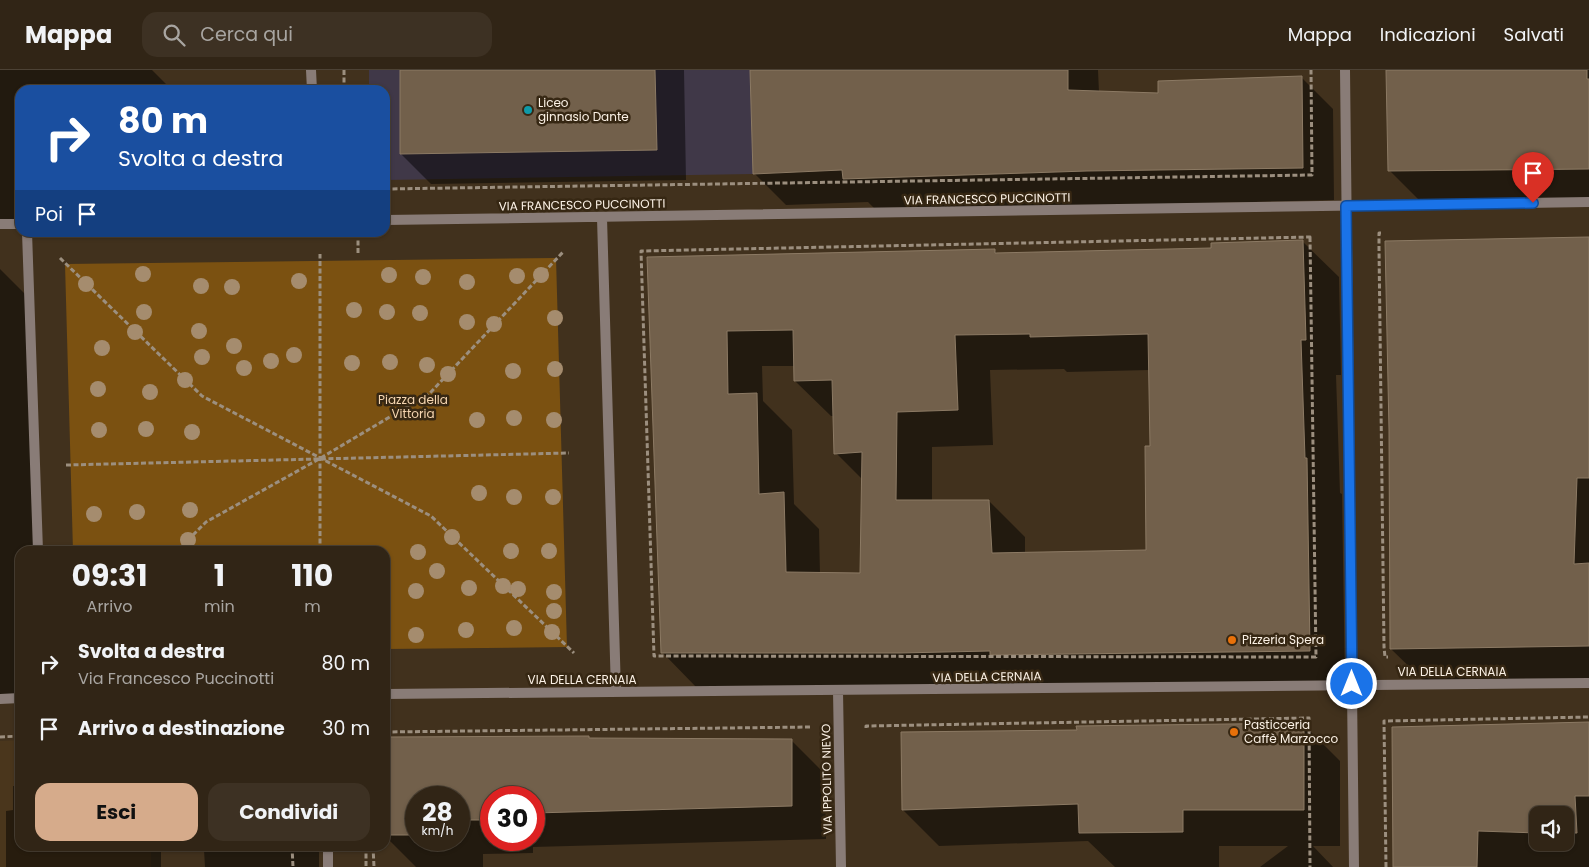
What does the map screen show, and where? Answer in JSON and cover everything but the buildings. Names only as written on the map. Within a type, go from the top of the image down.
[{"type":"street","points":[[311,70],[312,85]]},
{"type":"street","points":[[1345,70],[1354,867]]},
{"type":"street","name":"VIA FRANCESCO PUCCINOTTI","points":[[390,220],[1589,202]]},
{"type":"street","points":[[602,218],[616,692]]},
{"type":"street","points":[[0,224],[15,224]]},
{"type":"street","points":[[27,237],[38,546]]},
{"type":"street","name":"VIA DELLA CERNAIA","points":[[390,694],[838,691],[1352,684],[1589,684]]},
{"type":"street","name":"VIA IPPOLITO NIEVO","points":[[838,691],[841,867]]},
{"type":"street","points":[[0,699],[15,698]]},
{"type":"street","points":[[328,851],[328,867]]},
{"type":"path","points":[[344,70],[344,85]]},
{"type":"path","points":[[390,189],[1312,174],[1312,70]]},
{"type":"path","points":[[1379,233],[1385,657]]},
{"type":"path","points":[[358,237],[358,253]]},
{"type":"path","points":[[1310,237],[1316,657],[654,656],[641,251],[1310,237]]},
{"type":"path","points":[[182,546],[206,522],[320,459],[430,393],[564,251]]},
{"type":"path","points":[[320,254],[320,546]]},
{"type":"path","points":[[60,258],[202,396],[431,516],[574,653]]},
{"type":"path","points":[[66,465],[568,453]]},
{"type":"path","points":[[1386,867],[1384,721],[1589,717]]},
{"type":"path","points":[[866,726],[1309,718],[1310,867]]},
{"type":"path","points":[[390,732],[817,727]]},
{"type":"path","points":[[0,737],[15,736]]},
{"type":"path","points":[[292,851],[293,867]]},
{"type":"path","points":[[366,851],[366,867]]},
{"type":"path","points":[[373,851],[374,867]]},
{"type":"shaded area","points":[[369,70],[750,70],[753,174],[390,180],[390,85],[369,85]]},
{"type":"shaded area","points":[[15,740],[15,851],[151,851],[151,867],[0,867],[0,741]]},
{"type":"green space","name":"Piazza della Vittoria","points":[[556,258],[567,647],[390,649],[390,546],[73,546],[65,264]]},
{"type":"place","name":"Liceo ginnasio Dante","points":[[528,110]]},
{"type":"place","name":"Pizzeria Spera","points":[[1232,640]]},
{"type":"place","name":"Pasticceria Caffè Marzocco","points":[[1234,732]]},
{"type":"route","points":[[1352,684],[1346,206],[1533,203]]}]
